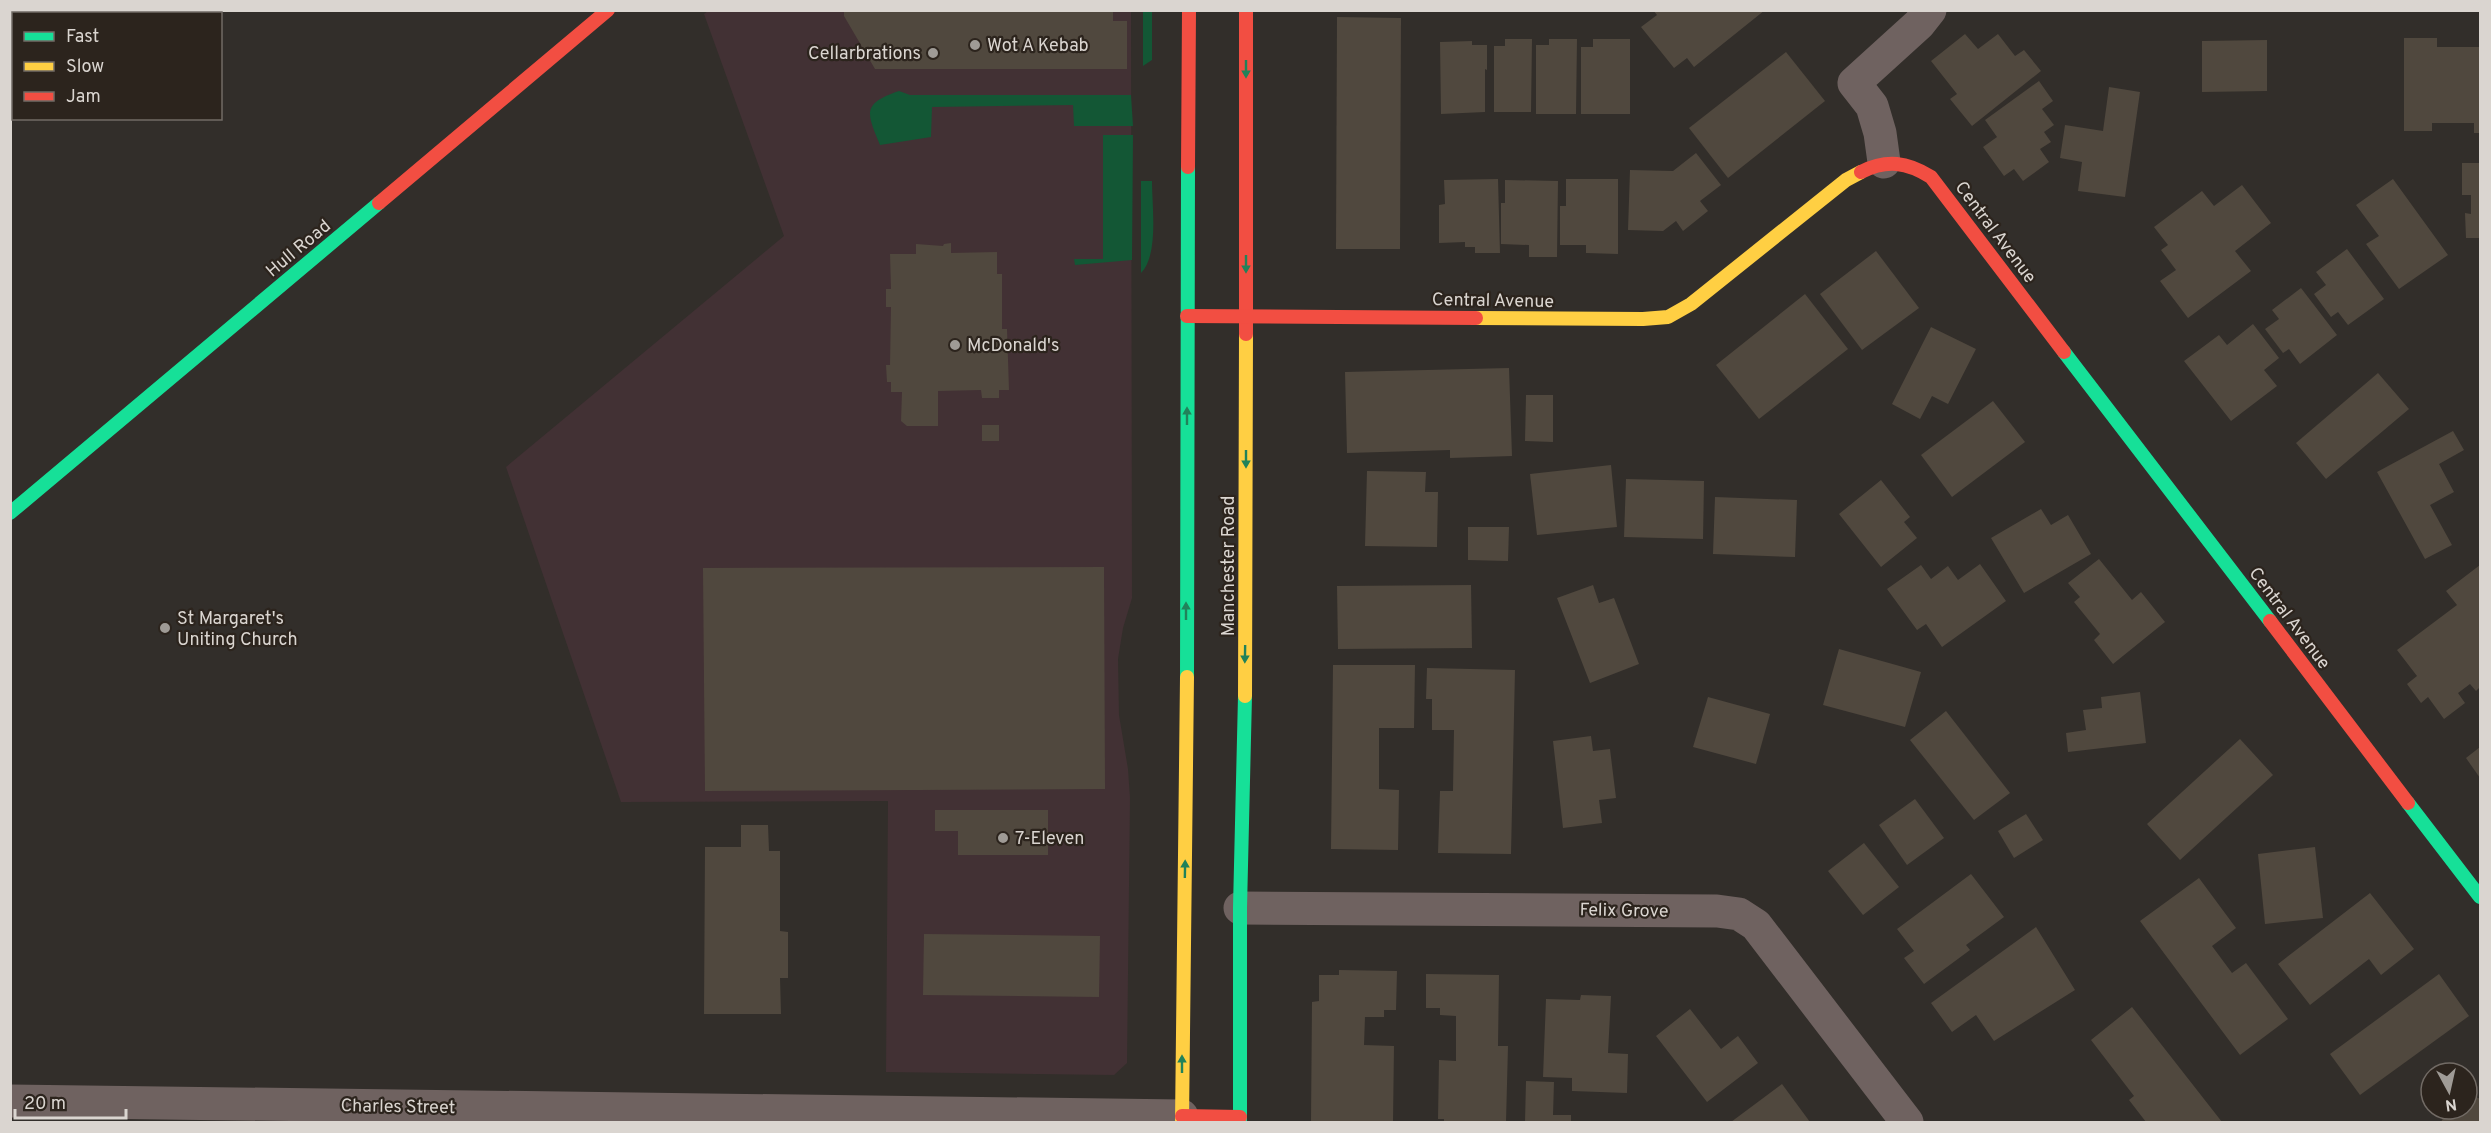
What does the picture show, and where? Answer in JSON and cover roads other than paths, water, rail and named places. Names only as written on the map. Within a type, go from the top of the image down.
[{"type":"main road","name":"Hull Road","points":[[10,513],[608,10]]},
{"type":"main road","points":[[1189,10],[1186,843],[1182,1119],[1240,1120]]},
{"type":"main road","name":"Manchester Road","points":[[1240,1120],[1240,908],[1246,638],[1246,10]]},
{"type":"main road","name":"Central Avenue","points":[[1187,316],[1643,319],[1668,317],[1691,304],[1846,180],[1863,169],[1884,162],[1903,162],[1917,167],[1931,177],[2481,897]]},
{"type":"street","points":[[1884,162],[1880,133],[1872,106],[1854,83],[1919,24],[1930,10]]},
{"type":"street","name":"Felix Grove","points":[[1240,908],[1705,911],[1738,914],[1756,925],[1907,1122]]},
{"type":"street","name":"Charles Street","points":[[10,1101],[560,1115],[1182,1119]]},
{"type":"place","name":"Wot A Kebab","points":[[975,45]]},
{"type":"place","name":"Cellarbrations","points":[[933,53]]},
{"type":"place","name":"McDonald's","points":[[955,345]]},
{"type":"place","name":"St Margaret's Uniting Church","points":[[165,628]]},
{"type":"place","name":"7-Eleven","points":[[1003,838]]}]
